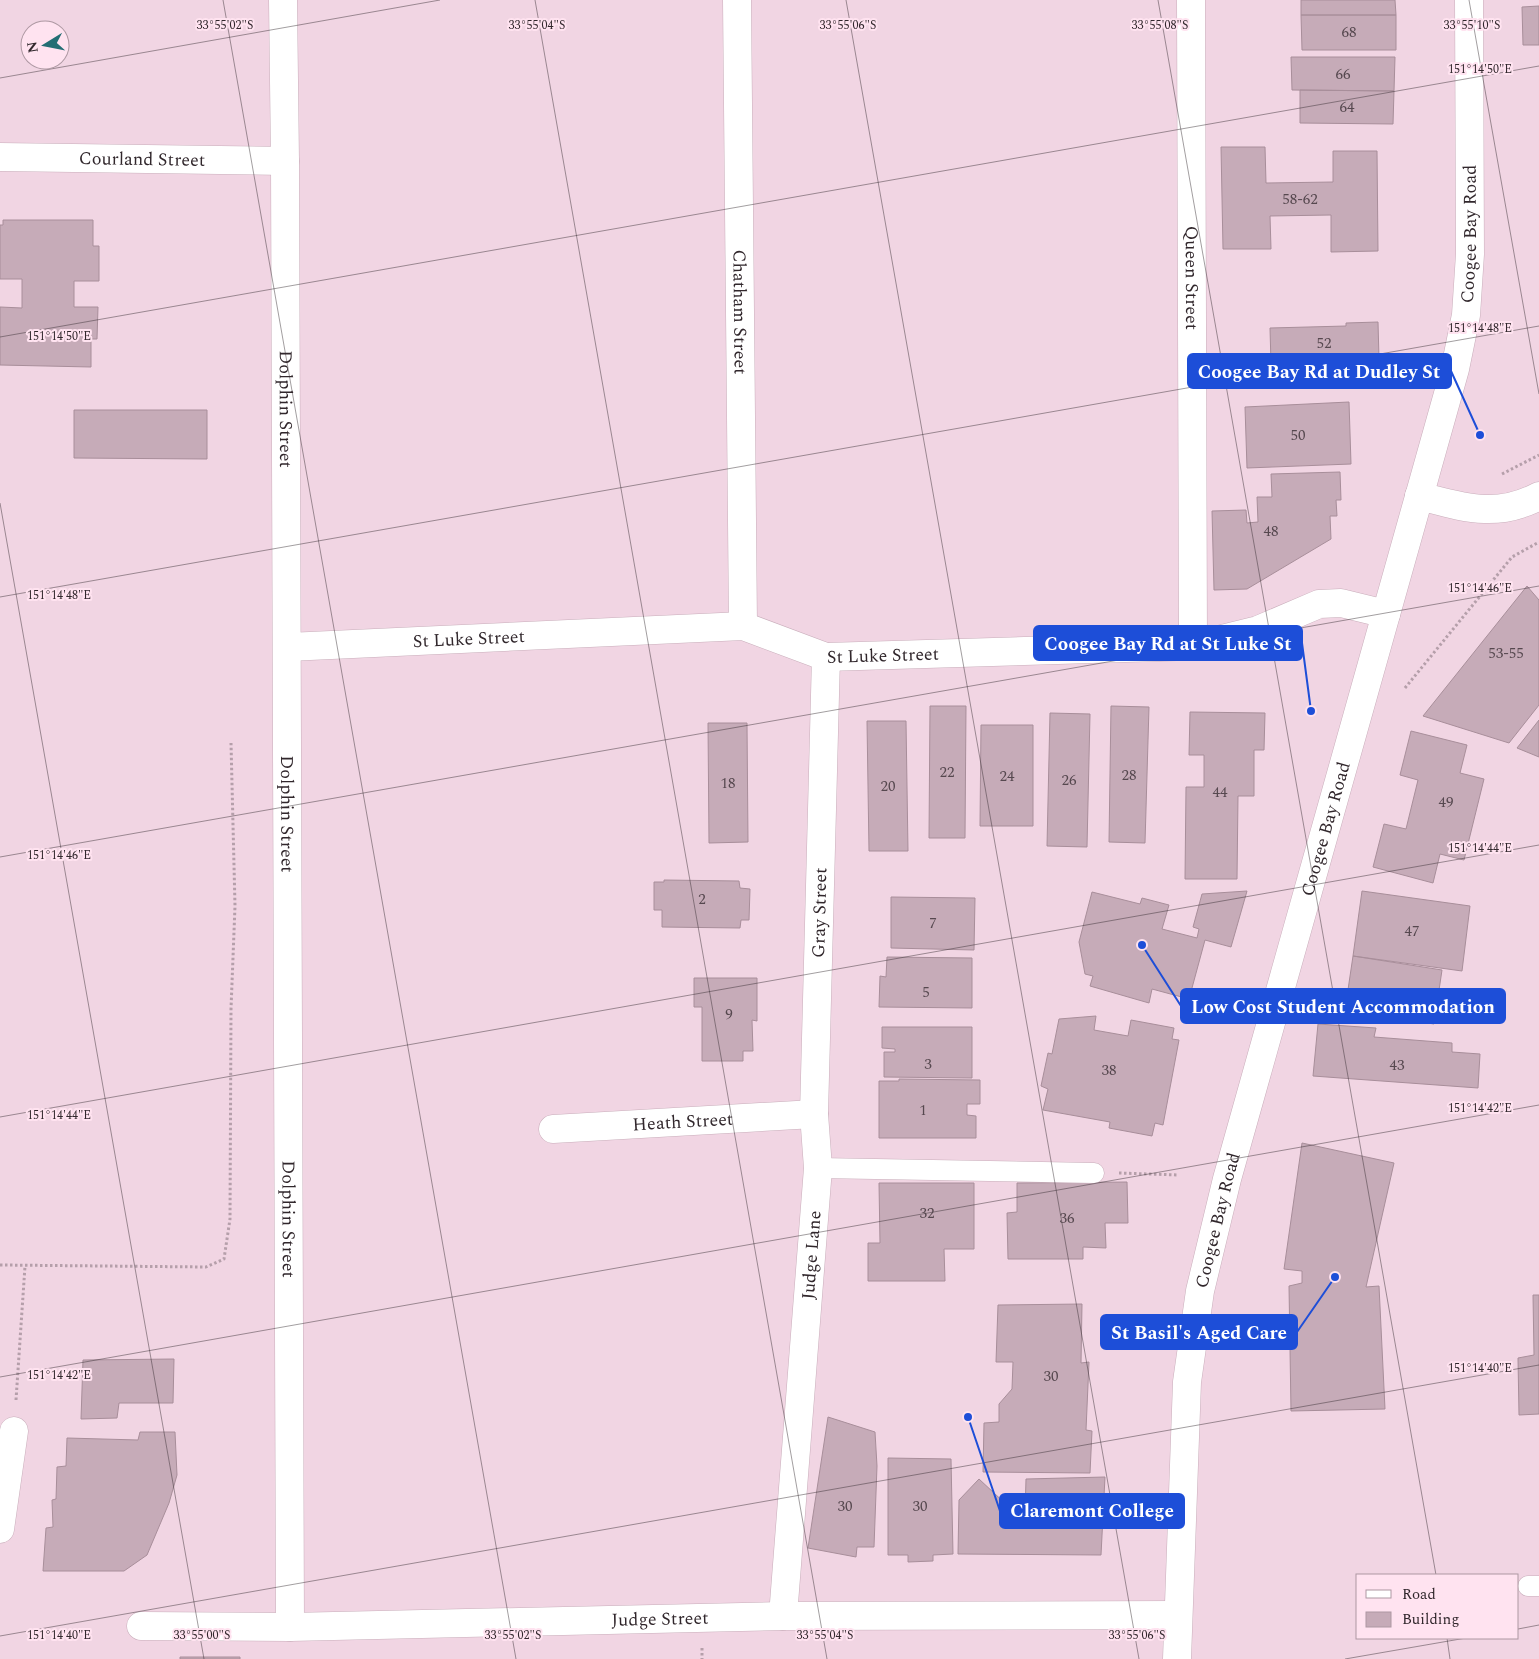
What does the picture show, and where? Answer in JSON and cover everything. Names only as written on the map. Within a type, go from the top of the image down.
[{"type":"street","name":"Dolphin Street","points":[[283,0],[286,161],[290,1627]]},
{"type":"street","name":"Chatham Street","points":[[737,0],[743,626]]},
{"type":"street","name":"Queen Street","points":[[1191,0],[1193,646]]},
{"type":"street","name":"Coogee Bay Road","points":[[1177,1659],[1177,1615],[1187,1382],[1200,1291],[1227,1180],[1419,496],[1454,369],[1466,315],[1470,254],[1469,0]]},
{"type":"street","name":"Courland Street","points":[[0,157],[286,161]]},
{"type":"street","points":[[1419,496],[1460,507],[1498,510],[1539,496]]},
{"type":"street","name":"St Luke Street","points":[[288,647],[743,626],[826,657],[1193,646],[1258,630],[1319,604],[1341,603],[1386,614]]},
{"type":"street","name":"Gray Street","points":[[818,1168],[814,1114],[826,657]]},
{"type":"street","name":"Heath Street","points":[[553,1128],[814,1114]]},
{"type":"street","name":"Judge Lane","points":[[783,1616],[818,1168]]},
{"type":"street","points":[[0,1528],[14,1431]]},
{"type":"street","name":"Judge Street","points":[[141,1626],[290,1627],[783,1616],[1177,1615]]},
{"type":"lane","points":[[818,1168],[1094,1172]]},
{"type":"path","points":[[1496,477],[1539,455]]},
{"type":"path","points":[[1406,688],[1512,557],[1539,542]]},
{"type":"path","points":[[0,1265],[206,1267],[224,1259],[230,1219],[231,1009],[235,906],[231,743]]},
{"type":"path","points":[[1094,1172],[1178,1175]]},
{"type":"path","points":[[14,1431],[25,1266]]},
{"type":"building","points":[[1301,0],[1395,0],[1396,15],[1301,15]]},
{"type":"building","points":[[1539,6],[1539,45],[1523,45],[1522,7]]},
{"type":"building","points":[[1301,15],[1396,15],[1396,50],[1302,50]]},
{"type":"building","points":[[1291,57],[1395,57],[1394,91],[1292,90]]},
{"type":"building","points":[[1300,90],[1394,91],[1393,124],[1300,123]]},
{"type":"building","points":[[1221,147],[1265,147],[1266,183],[1333,182],[1333,151],[1377,151],[1378,251],[1331,252],[1331,215],[1270,216],[1271,249],[1223,249]]},
{"type":"building","points":[[3,220],[93,220],[93,246],[99,246],[99,281],[74,281],[74,307],[98,307],[97,339],[91,339],[91,367],[0,365],[0,307],[22,308],[22,279],[0,279],[0,225],[3,225]]},
{"type":"building","points":[[1378,322],[1379,359],[1361,359],[1361,371],[1291,373],[1291,368],[1279,368],[1279,364],[1271,364],[1270,328],[1346,326],[1346,323]]},
{"type":"building","points":[[1349,402],[1351,464],[1247,468],[1245,407]]},
{"type":"building","points":[[74,410],[207,410],[207,459],[74,458]]},
{"type":"building","points":[[1340,472],[1341,500],[1336,500],[1337,516],[1330,516],[1331,539],[1247,589],[1214,590],[1212,511],[1246,510],[1247,523],[1258,522],[1257,497],[1272,497],[1271,474]]},
{"type":"building","points":[[1527,586],[1539,600],[1539,705],[1509,743],[1423,716]]},
{"type":"building","points":[[930,706],[966,706],[965,838],[929,838]]},
{"type":"building","points":[[1111,706],[1149,707],[1145,843],[1109,842]]},
{"type":"building","points":[[1190,712],[1265,713],[1264,750],[1254,750],[1254,796],[1238,796],[1237,879],[1185,879],[1186,787],[1204,787],[1204,755],[1189,755]]},
{"type":"building","points":[[1050,713],[1090,714],[1087,847],[1047,846]]},
{"type":"building","points":[[1539,720],[1539,757],[1517,748]]},
{"type":"building","points":[[867,721],[906,721],[908,851],[869,851]]},
{"type":"building","points":[[708,723],[747,723],[748,842],[709,843]]},
{"type":"building","points":[[981,725],[1033,725],[1033,826],[980,826]]},
{"type":"building","points":[[1411,731],[1467,745],[1460,773],[1484,779],[1464,860],[1440,854],[1433,883],[1373,867],[1384,824],[1406,829],[1418,780],[1400,775]]},
{"type":"building","points":[[664,880],[739,881],[740,888],[750,889],[749,920],[741,920],[740,928],[662,927],[662,910],[654,910],[654,882],[664,882]]},
{"type":"building","points":[[1247,891],[1231,947],[1205,940],[1189,999],[1152,989],[1149,1003],[1090,986],[1093,976],[1085,974],[1079,942],[1092,892],[1140,904],[1142,898],[1169,905],[1162,929],[1197,938],[1199,929],[1193,927],[1202,894]]},
{"type":"building","points":[[1362,891],[1470,906],[1462,971],[1353,956]]},
{"type":"building","points":[[891,897],[975,898],[974,950],[891,948]]},
{"type":"building","points":[[1353,956],[1442,970],[1434,1024],[1345,1010]]},
{"type":"building","points":[[887,957],[972,958],[972,1008],[879,1007],[880,976],[886,977]]},
{"type":"building","points":[[694,978],[757,978],[757,1021],[752,1020],[753,1051],[743,1051],[743,1061],[702,1061],[702,1007],[694,1007]]},
{"type":"building","points":[[1096,1016],[1094,1030],[1128,1036],[1131,1020],[1174,1028],[1172,1039],[1179,1040],[1163,1125],[1155,1123],[1152,1136],[1109,1128],[1110,1122],[1043,1110],[1048,1089],[1041,1086],[1048,1053],[1052,1054],[1059,1019]]},
{"type":"building","points":[[1318,1024],[1376,1028],[1374,1037],[1452,1043],[1452,1052],[1480,1054],[1478,1088],[1313,1076]]},
{"type":"building","points":[[882,1027],[972,1027],[972,1078],[884,1077],[884,1052],[895,1052],[895,1049],[882,1048]]},
{"type":"building","points":[[899,1079],[980,1080],[980,1104],[967,1104],[967,1115],[976,1116],[976,1138],[879,1138],[879,1081],[899,1081]]},
{"type":"building","points":[[1302,1143],[1394,1163],[1366,1287],[1379,1286],[1385,1409],[1291,1411],[1289,1286],[1302,1283],[1302,1271],[1284,1269]]},
{"type":"building","points":[[1127,1182],[1128,1223],[1105,1223],[1106,1248],[1083,1247],[1083,1259],[1008,1259],[1007,1213],[1017,1212],[1017,1183]]},
{"type":"building","points":[[879,1183],[974,1183],[974,1249],[944,1249],[945,1281],[868,1281],[868,1243],[880,1243]]},
{"type":"building","points":[[1533,1295],[1539,1295],[1539,1414],[1519,1415],[1518,1358],[1534,1355]]},
{"type":"building","points":[[1082,1304],[1081,1363],[1089,1362],[1086,1430],[1092,1431],[1090,1473],[983,1472],[984,1423],[999,1422],[999,1404],[1012,1389],[1013,1362],[996,1362],[998,1305]]},
{"type":"building","points":[[174,1359],[173,1403],[119,1403],[117,1418],[81,1419],[83,1360]]},
{"type":"building","points":[[828,1417],[875,1432],[877,1466],[874,1547],[857,1547],[856,1557],[808,1548]]},
{"type":"building","points":[[140,1432],[175,1432],[177,1475],[169,1503],[147,1555],[124,1571],[43,1571],[46,1528],[53,1527],[52,1500],[56,1499],[57,1467],[66,1466],[67,1438],[138,1440]]},
{"type":"building","points":[[888,1458],[951,1459],[953,1554],[933,1555],[933,1561],[908,1562],[908,1555],[888,1555]]},
{"type":"building","points":[[1105,1477],[1101,1555],[958,1554],[959,1500],[979,1479],[1009,1507],[1008,1513],[1025,1514],[1026,1479]]},
{"type":"building","points":[[180,1657],[240,1657],[240,1659],[180,1659]]},
{"type":"place","name":"Coogee Bay Rd at Dudley St","points":[[1480,435]]},
{"type":"place","name":"Coogee Bay Rd at St Luke St","points":[[1311,711]]},
{"type":"place","name":"Low Cost Student Accommodation","points":[[1142,945]]},
{"type":"place","name":"St Basil's Aged Care","points":[[1335,1277]]},
{"type":"place","name":"Claremont College","points":[[968,1417]]}]
